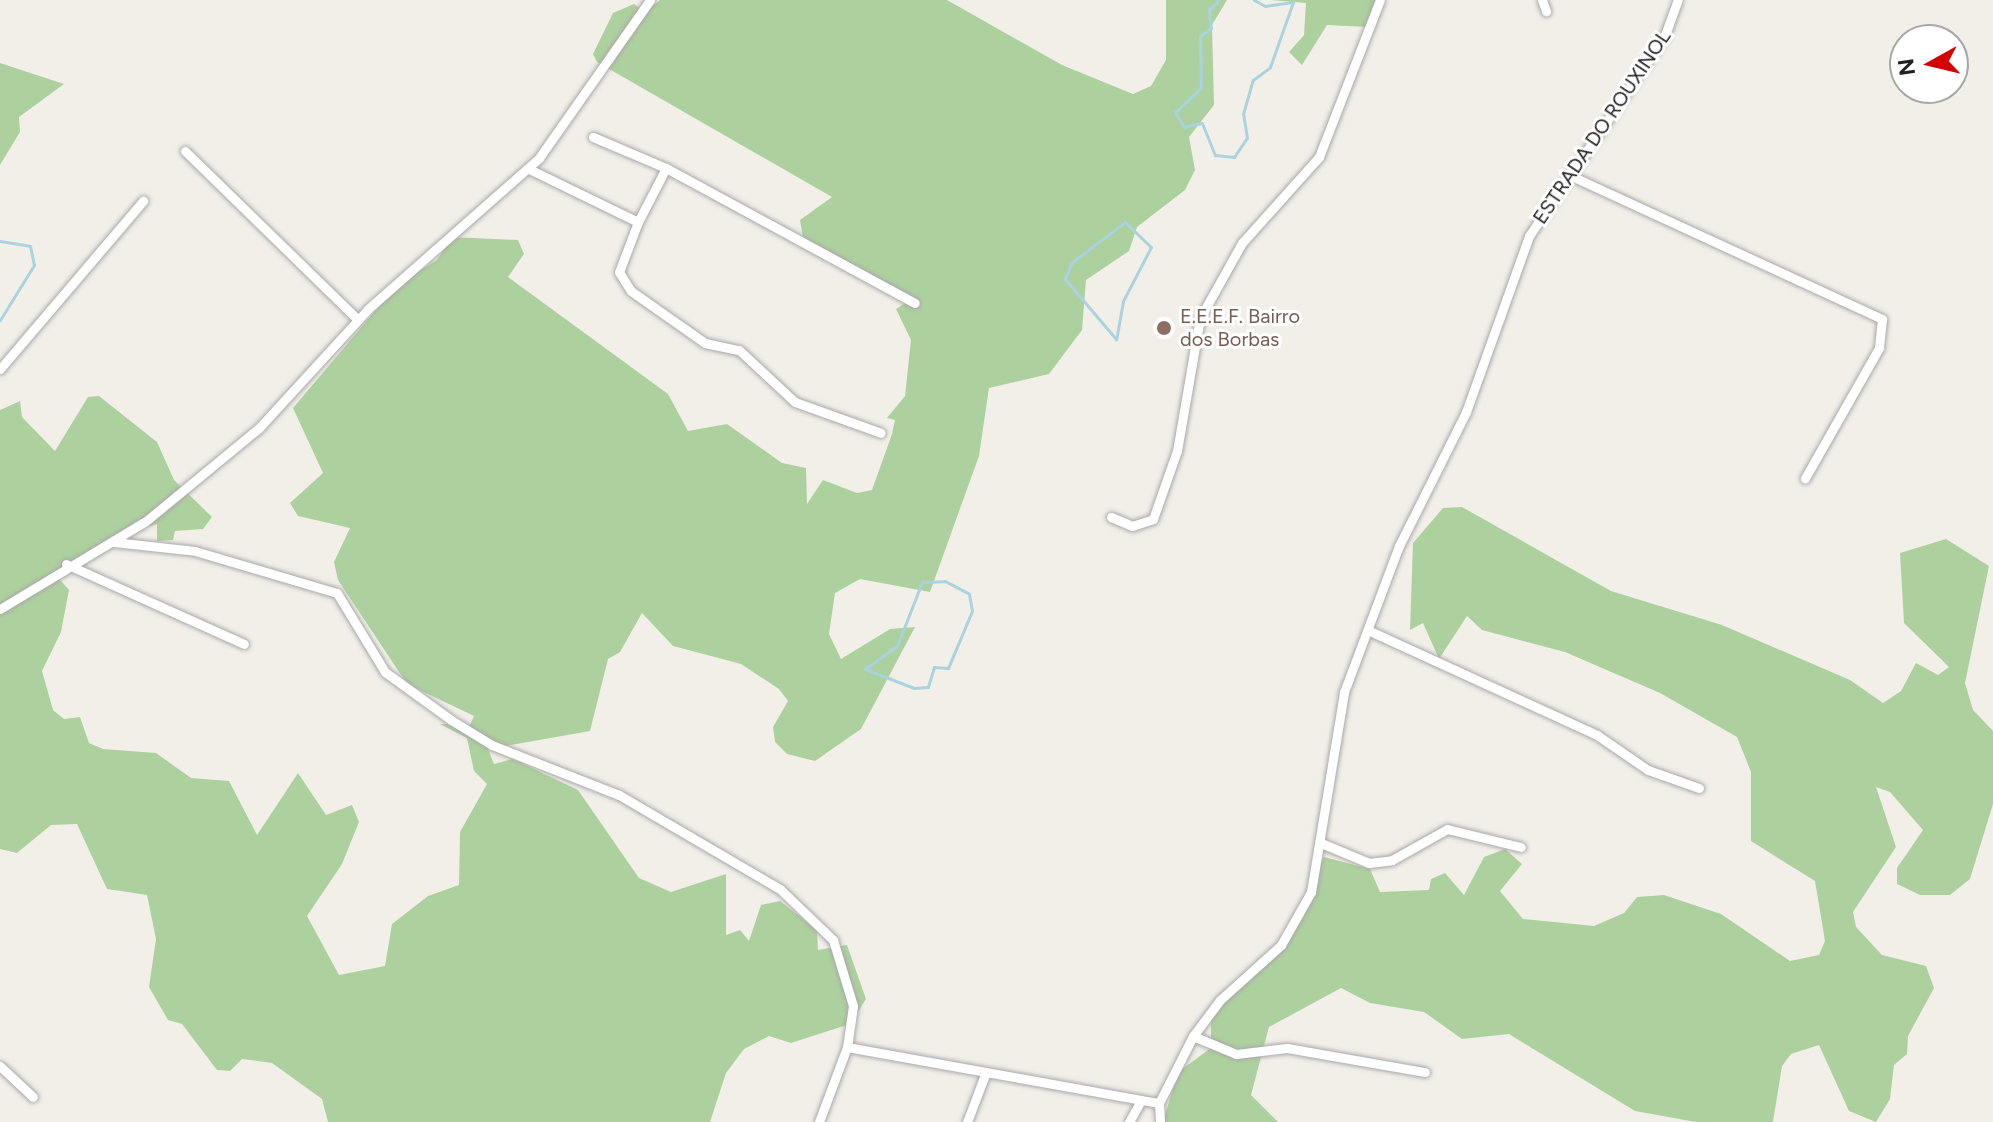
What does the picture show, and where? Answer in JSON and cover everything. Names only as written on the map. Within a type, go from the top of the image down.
[{"type":"street","points":[[0,609],[66,564],[114,542],[259,428],[357,319],[529,169],[585,100],[650,0]]},
{"type":"street","points":[[1111,517],[1132,526],[1153,519],[1177,451],[1200,318],[1242,243],[1325,147],[1380,0]]},
{"type":"street","points":[[1542,0],[1546,11]]},
{"type":"street","name":"ESTRADA DO ROUXINOL","points":[[1160,1122],[1159,1103],[1193,1036],[1220,1000],[1290,933],[1311,892],[1341,708],[1372,632],[1403,537],[1466,412],[1514,269],[1567,174],[1665,35],[1678,0]]},
{"type":"street","points":[[593,137],[666,168],[915,303]]},
{"type":"street","points":[[185,151],[357,319]]},
{"type":"street","points":[[666,168],[621,263],[624,286],[705,343],[739,350],[787,398],[881,433]]},
{"type":"street","points":[[529,169],[638,222]]},
{"type":"street","points":[[1567,174],[1882,319],[1879,348],[1805,478]]},
{"type":"street","points":[[0,369],[143,201]]},
{"type":"street","points":[[114,542],[195,551],[337,593],[385,672],[451,720],[492,745],[619,795],[780,889],[823,926],[842,958],[853,1006],[847,1047],[819,1122]]},
{"type":"street","points":[[66,564],[244,644]]},
{"type":"street","points":[[1372,632],[1597,735],[1648,770],[1699,788]]},
{"type":"street","points":[[1321,843],[1369,863],[1447,829],[1521,847]]},
{"type":"street","points":[[1193,1036],[1236,1054],[1287,1048],[1425,1072]]},
{"type":"street","points":[[847,1047],[1159,1103]]},
{"type":"street","points":[[0,1066],[33,1097]]},
{"type":"street","points":[[967,1122],[986,1072]]},
{"type":"street","points":[[1129,1122],[1141,1100]]},
{"type":"green space","points":[[660,0],[947,0],[1062,65],[1133,94],[1151,86],[1166,60],[1166,0],[1227,0],[1212,25],[1214,105],[1189,137],[1195,170],[1185,190],[1137,227],[1129,251],[1086,280],[1082,330],[1049,374],[989,388],[979,456],[930,592],[860,579],[835,593],[829,634],[841,659],[890,629],[915,627],[861,729],[815,761],[787,754],[775,742],[773,727],[788,701],[779,689],[741,664],[673,646],[642,613],[620,652],[608,659],[590,731],[488,749],[494,764],[513,759],[578,790],[639,878],[671,892],[726,874],[726,935],[740,930],[749,941],[761,905],[780,901],[817,930],[818,950],[847,945],[866,999],[850,1024],[791,1043],[769,1036],[744,1049],[726,1073],[710,1122],[328,1122],[322,1099],[272,1063],[242,1059],[230,1071],[217,1070],[182,1024],[168,1020],[149,987],[156,939],[147,895],[107,889],[77,824],[51,825],[17,853],[0,849],[0,410],[20,401],[22,417],[55,451],[88,397],[99,396],[157,442],[174,480],[212,517],[203,529],[175,531],[173,540],[157,541],[157,524],[116,535],[54,573],[69,590],[61,632],[42,671],[53,710],[64,719],[80,717],[89,743],[103,749],[156,753],[191,778],[229,781],[257,835],[298,773],[326,815],[352,805],[359,822],[342,864],[307,916],[339,975],[385,966],[392,924],[428,896],[459,885],[460,832],[487,784],[474,771],[467,738],[440,724],[470,725],[474,716],[407,684],[338,580],[334,562],[350,528],[298,516],[290,503],[323,473],[293,408],[398,284],[437,260],[452,237],[518,240],[524,254],[508,277],[668,394],[688,431],[727,424],[782,463],[806,468],[807,504],[823,480],[857,493],[872,490],[895,420],[887,418],[905,396],[911,340],[896,309],[913,298],[803,238],[800,220],[832,197],[597,62],[593,54],[613,13],[634,4],[645,12]]},
{"type":"green space","points":[[1271,0],[1383,0],[1367,27],[1327,25],[1302,65],[1289,52],[1304,35],[1306,3]]},
{"type":"green space","points":[[0,63],[64,84],[19,117],[20,132],[0,165]]},
{"type":"green space","points":[[1462,507],[1611,591],[1722,625],[1850,680],[1883,703],[1901,691],[1916,663],[1938,675],[1949,667],[1904,623],[1900,553],[1946,539],[1989,566],[1965,683],[1973,710],[1993,731],[1993,804],[1970,879],[1950,895],[1920,895],[1897,884],[1897,868],[1923,830],[1890,792],[1876,787],[1896,847],[1853,912],[1856,927],[1882,955],[1926,966],[1934,988],[1908,1036],[1907,1054],[1894,1065],[1890,1099],[1876,1122],[1849,1111],[1819,1045],[1791,1054],[1782,1066],[1773,1122],[1696,1122],[1635,1111],[1509,1034],[1462,1039],[1424,1012],[1370,1003],[1341,988],[1269,1027],[1251,1095],[1278,1122],[1163,1122],[1178,1072],[1211,1048],[1211,1017],[1287,938],[1324,857],[1370,869],[1380,892],[1429,890],[1431,879],[1445,873],[1464,895],[1484,857],[1505,849],[1522,864],[1500,891],[1523,919],[1594,926],[1624,913],[1637,897],[1664,895],[1721,914],[1790,961],[1819,955],[1825,941],[1815,881],[1751,841],[1751,772],[1737,737],[1660,693],[1565,652],[1482,630],[1467,616],[1439,659],[1423,623],[1410,630],[1413,543],[1443,508]]},
{"type":"waterway","points":[[1219,0],[1209,10],[1211,28],[1200,36],[1201,88],[1175,112],[1184,127],[1202,123],[1215,155],[1234,157],[1247,138],[1243,114],[1253,80],[1270,67],[1293,2],[1265,6],[1254,0]]},
{"type":"waterway","points":[[1125,222],[1151,247],[1123,301],[1116,339],[1065,279],[1071,263],[1125,222]]},
{"type":"waterway","points":[[0,241],[30,246],[34,265],[0,320]]},
{"type":"waterway","points":[[945,581],[969,594],[972,611],[948,668],[934,667],[928,687],[914,688],[865,669],[897,646],[922,582],[945,581]]},
{"type":"place","name":"E.E.E.F. Bairro dos Borbas","points":[[1164,328]]}]
